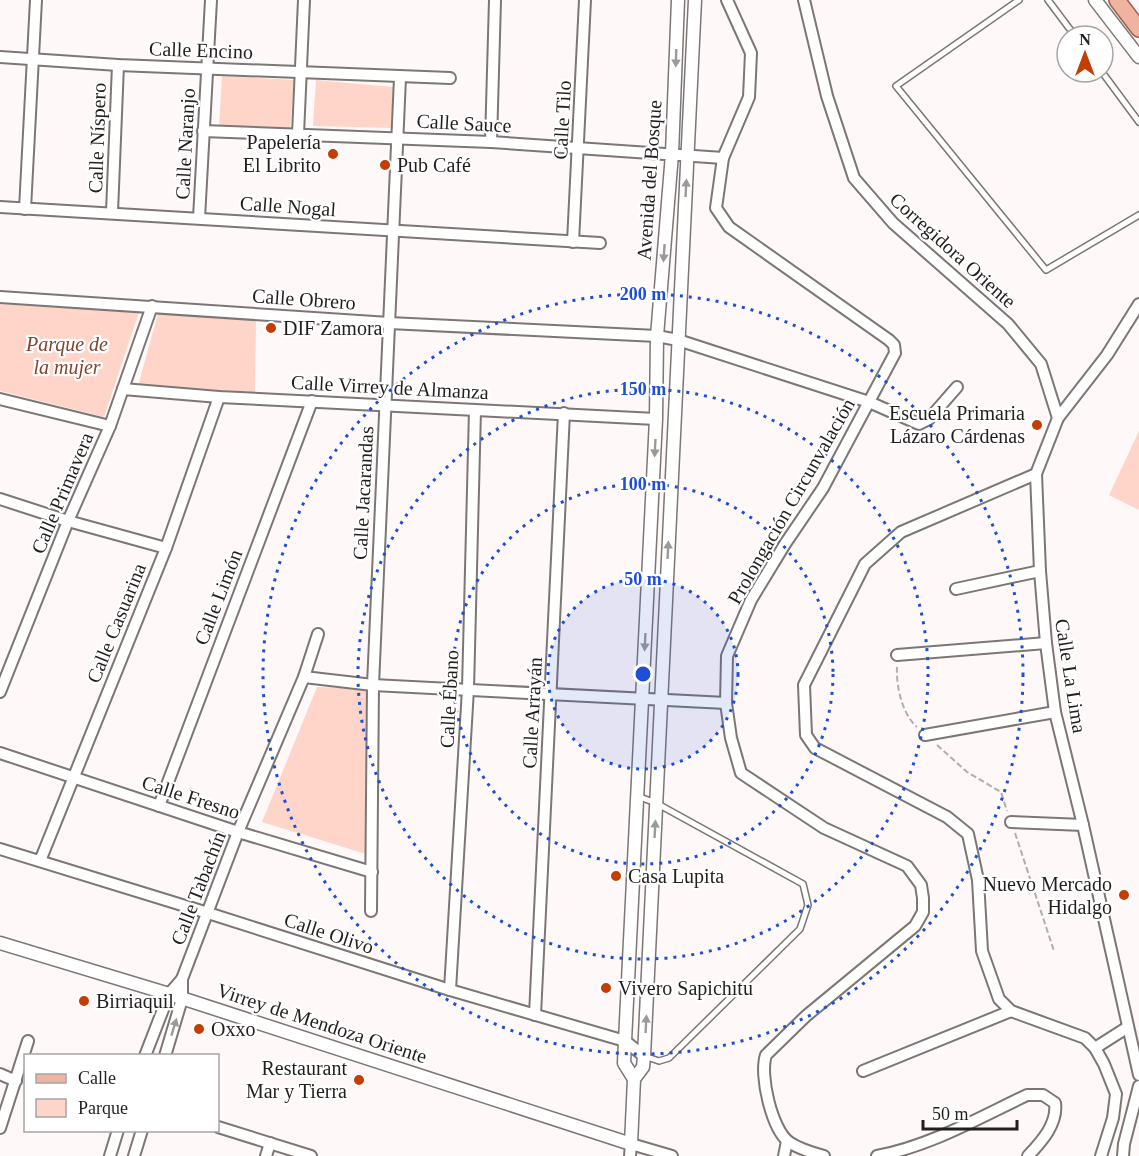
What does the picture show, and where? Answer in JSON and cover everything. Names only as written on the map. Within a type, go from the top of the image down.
[{"type":"main road","points":[[1117,0],[1139,29]]},
{"type":"street","points":[[26,208],[36,0]]},
{"type":"street","name":"Calle Naranjo","points":[[199,218],[211,0]]},
{"type":"street","points":[[298,134],[304,0]]},
{"type":"street","points":[[491,142],[495,0]]},
{"type":"street","name":"Calle Tilo","points":[[573,242],[585,0]]},
{"type":"street","name":"Avenida del Bosque","points":[[631,1150],[634,1079],[624,1063],[656,419],[657,336],[672,154],[678,0]]},
{"type":"street","name":"Avenida del Bosque","points":[[634,1079],[643,1067],[644,1056],[695,0]]},
{"type":"street","points":[[723,158],[749,97],[751,53],[727,0]]},
{"type":"street","name":"Corregidora Oriente","points":[[804,0],[827,96],[854,178],[893,224],[1008,324],[1041,364],[1058,418]]},
{"type":"street","points":[[1095,0],[1139,57]]},
{"type":"street","name":"Calle Encino","points":[[0,57],[118,65],[400,78],[450,78]]},
{"type":"street","name":"Calle Níspero","points":[[112,212],[118,65]]},
{"type":"street","name":"Calle Jacarandas","points":[[371,911],[373,685],[400,78]]},
{"type":"street","name":"Calle Sauce","points":[[203,131],[491,142],[723,158]]},
{"type":"street","name":"Prolongación Circunvalación","points":[[723,158],[716,207],[729,227],[894,345],[895,353],[823,488],[751,600],[727,656],[726,704],[731,738],[741,774],[824,828],[907,866],[921,885],[923,898],[923,912],[915,926],[806,1016],[766,1055],[763,1063],[766,1095],[779,1129],[787,1141]]},
{"type":"street","name":"Calle Nogal","points":[[0,207],[600,243]]},
{"type":"street","name":"Calle Obrero","points":[[0,297],[389,322],[657,336],[678,340],[869,402],[919,424],[929,419],[957,387]]},
{"type":"street","name":"Calle La Lima","points":[[1139,304],[1107,355],[1058,418],[1036,474],[1040,571],[1055,712],[1083,825],[1139,1075]]},
{"type":"street","name":"Calle Primavera","points":[[0,692],[68,521],[110,426],[152,306]]},
{"type":"street","name":"Calle Virrey de Almanza","points":[[123,389],[219,397],[656,419]]},
{"type":"street","name":"Calle Casuarina","points":[[40,861],[166,548],[219,397]]},
{"type":"street","points":[[0,399],[110,426]]},
{"type":"street","name":"Calle Limón","points":[[159,806],[312,401]]},
{"type":"street","name":"Calle Ébano","points":[[450,990],[468,689],[475,410]]},
{"type":"street","name":"Calle Arrayán","points":[[535,1014],[564,413]]},
{"type":"street","points":[[1036,474],[901,532],[865,564],[804,685],[806,735],[815,748],[948,817],[968,834],[978,880],[982,951],[999,999],[1011,1011],[1084,1038],[1095,1048],[1104,1064],[1116,1094],[1113,1118],[1101,1156]]},
{"type":"street","points":[[0,498],[68,521],[166,548]]},
{"type":"street","points":[[956,589],[1040,571]]},
{"type":"street","name":"Calle Tabachín","points":[[146,1054],[169,994],[182,979],[238,832],[304,677],[318,634]]},
{"type":"street","points":[[897,655],[1046,643]]},
{"type":"street","points":[[304,677],[373,685],[726,704]]},
{"type":"street","points":[[925,735],[1055,712]]},
{"type":"street","name":"Calle Fresno","points":[[0,753],[238,832],[372,872]]},
{"type":"street","points":[[1011,822],[1083,825]]},
{"type":"street","name":"Calle Olivo","points":[[0,849],[208,912],[450,990],[625,1041],[644,1056]]},
{"type":"street","name":"Virrey de Mendoza Oriente","points":[[0,943],[169,994],[631,1150]]},
{"type":"street","name":"Calle Tabachín","points":[[166,1054],[182,999],[182,979]]},
{"type":"street","points":[[863,1071],[1011,1011]]},
{"type":"street","points":[[1095,1048],[1128,1026]]},
{"type":"street","points":[[24,1054],[28,1041]]},
{"type":"street","points":[[0,1128],[24,1054]]},
{"type":"street","points":[[0,1074],[16,1081]]},
{"type":"street","points":[[1123,1156],[1139,1086]]},
{"type":"street","points":[[877,1156],[933,1140],[1028,1095],[1043,1095],[1055,1103],[1056,1114],[1040,1144],[1028,1156]]},
{"type":"street","points":[[219,1127],[311,1156]]},
{"type":"street","points":[[110,1156],[118,1132]]},
{"type":"street","points":[[134,1156],[142,1132]]},
{"type":"street","points":[[784,1156],[787,1141],[824,1156]]},
{"type":"street","points":[[266,1156],[270,1143]]},
{"type":"street","points":[[631,1150],[672,1156]]},
{"type":"lane","points":[[1019,0],[896,86],[1046,270],[1139,215]]},
{"type":"lane","points":[[1048,0],[1066,24]]},
{"type":"lane","points":[[1111,84],[1139,122]]},
{"type":"lane","points":[[637,796],[656,803],[803,884],[808,904],[800,929],[669,1059],[659,1061],[644,1056]]},
{"type":"path","points":[[897,655],[896,680],[908,719],[967,772],[1001,792],[1054,951]]},
{"type":"green space","points":[[222,76],[294,80],[290,130],[219,127]]},
{"type":"green space","points":[[316,80],[393,87],[392,128],[313,126]]},
{"type":"green space","name":"Parque de la mujer","points":[[0,302],[140,309],[104,417],[0,391]]},
{"type":"green space","points":[[159,310],[256,320],[255,392],[138,386]]},
{"type":"green space","points":[[1139,431],[1139,510],[1109,495]]},
{"type":"green space","points":[[317,687],[371,689],[366,854],[262,822]]},
{"type":"place","name":"Papelería El Librito","points":[[333,154]]},
{"type":"place","name":"Pub Café","points":[[385,165]]},
{"type":"place","name":"DIF Zamora","points":[[271,328]]},
{"type":"place","name":"Escuela Primaria Lázaro Cárdenas","points":[[1037,425]]},
{"type":"place","name":"Casa Lupita","points":[[616,876]]},
{"type":"place","name":"Nuevo Mercado Hidalgo","points":[[1124,895]]},
{"type":"place","name":"Vivero Sapichitu","points":[[606,988]]},
{"type":"place","name":"Birriaquil","points":[[84,1001]]},
{"type":"place","name":"Oxxo","points":[[199,1029]]},
{"type":"place","name":"Restaurant Mar y Tierra","points":[[359,1080]]}]
